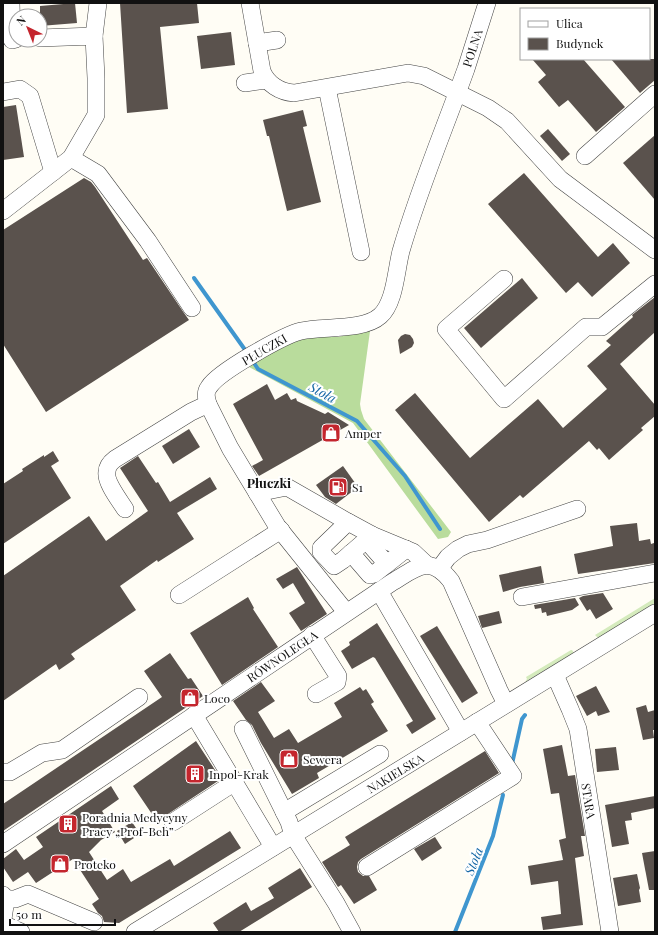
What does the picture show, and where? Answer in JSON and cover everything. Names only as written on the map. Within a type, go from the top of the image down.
[{"type":"street","points":[[3,211],[71,158],[96,115],[94,36],[98,3]]},
{"type":"street","points":[[250,3],[262,71],[266,80],[277,88],[290,92],[327,88],[412,73],[424,76],[488,108],[507,121],[560,179],[655,250]]},
{"type":"street","name":"POLNA","points":[[457,92],[487,3]]},
{"type":"street","points":[[48,38],[94,36]]},
{"type":"street","points":[[257,43],[277,40]]},
{"type":"street","points":[[245,83],[266,80]]},
{"type":"street","points":[[327,88],[361,252]]},
{"type":"street","points":[[3,92],[20,89],[30,96],[53,172]]},
{"type":"street","name":"PŁUCZKI","points":[[208,404],[206,391],[210,385],[251,356],[289,334],[301,331],[370,322],[380,316],[388,307],[401,252],[457,92]]},
{"type":"street","points":[[584,156],[655,94]]},
{"type":"street","points":[[71,158],[98,174],[148,241],[192,308]]},
{"type":"street","points":[[504,279],[446,329],[504,399],[586,327],[602,327],[655,284]]},
{"type":"street","points":[[125,509],[108,481],[106,472],[110,464],[115,459],[185,416],[208,404],[230,448],[281,530],[346,612]]},
{"type":"street","points":[[257,493],[287,488],[348,522],[362,543],[383,568],[406,549]]},
{"type":"street","points":[[433,567],[458,549],[468,544],[577,509]]},
{"type":"street","points":[[348,522],[322,547],[321,551],[334,566],[337,566],[362,543]]},
{"type":"street","points":[[179,595],[281,530]]},
{"type":"street","points":[[362,543],[406,549],[413,552],[451,581],[506,704]]},
{"type":"street","name":"RÓWNOLEGŁA","points":[[3,844],[346,612],[414,569],[433,567]]},
{"type":"street","points":[[522,597],[655,573]]},
{"type":"street","points":[[379,591],[461,732]]},
{"type":"street","name":"NAKIELSKA","points":[[135,932],[655,613]]},
{"type":"street","points":[[312,635],[338,676],[337,682],[316,694]]},
{"type":"street","name":"STARA","points":[[555,675],[568,702],[578,729],[610,932]]},
{"type":"street","points":[[3,772],[10,772],[42,753],[62,750],[139,697]]},
{"type":"street","points":[[194,715],[274,847]]},
{"type":"street","points":[[367,867],[513,776],[477,722]]},
{"type":"street","points":[[243,729],[284,812],[293,835],[336,903],[352,932]]},
{"type":"street","points":[[284,812],[380,754]]},
{"type":"street","points":[[173,822],[235,782]]},
{"type":"street","points":[[3,919],[4,897],[15,899],[28,894],[94,922]]},
{"type":"street","points":[[3,924],[21,932]]},
{"type":"green space","points":[[370,331],[360,404],[364,419],[451,532],[448,537],[438,539],[353,423],[249,367],[295,338],[327,336],[339,337],[356,332]]},
{"type":"green space","points":[[655,598],[655,603],[598,638],[595,635]]},
{"type":"green space","points":[[571,650],[574,653],[525,682],[527,679],[526,677]]},
{"type":"building","points":[[75,3],[77,23],[48,25],[48,8],[40,8],[40,6]]},
{"type":"building","points":[[120,3],[197,3],[199,23],[160,27],[168,109],[127,113]]},
{"type":"building","points":[[231,32],[235,65],[201,69],[197,36]]},
{"type":"building","points":[[655,59],[655,80],[640,93],[612,60]]},
{"type":"building","points":[[533,60],[584,60],[625,107],[596,132],[568,100],[559,107],[538,82],[546,75]]},
{"type":"building","points":[[16,105],[24,157],[3,160],[3,107]]},
{"type":"building","points":[[303,110],[307,126],[303,127],[321,202],[287,211],[269,136],[267,136],[263,120]]},
{"type":"building","points":[[548,129],[570,154],[562,161],[540,136]]},
{"type":"building","points":[[655,135],[655,200],[623,163]]},
{"type":"building","points":[[524,173],[598,257],[613,243],[630,263],[592,297],[578,282],[566,293],[488,204]]},
{"type":"building","points":[[84,178],[91,182],[95,187],[143,260],[147,258],[189,320],[46,412],[3,344],[3,230]]},
{"type":"building","points":[[522,278],[538,298],[481,348],[464,328]]},
{"type":"building","points":[[655,297],[655,332],[620,364],[655,405],[655,416],[641,428],[643,430],[609,460],[599,448],[597,450],[589,441],[523,498],[520,495],[489,522],[395,410],[415,393],[470,458],[538,399],[563,428],[607,389],[587,366],[611,345],[606,341],[633,317],[632,315]]},
{"type":"building","points":[[405,334],[410,335],[414,343],[412,347],[400,354],[398,340]]},
{"type":"building","points":[[267,384],[275,400],[287,393],[291,400],[296,398],[297,401],[325,414],[328,412],[349,425],[259,476],[252,466],[263,460],[233,404]]},
{"type":"building","points":[[189,429],[200,447],[173,464],[162,446]]},
{"type":"building","points":[[53,451],[59,461],[51,466],[71,498],[3,544],[3,484],[23,471],[22,469]]},
{"type":"building","points":[[138,456],[156,483],[158,482],[170,502],[210,477],[217,489],[177,513],[194,539],[158,562],[157,560],[120,586],[136,610],[71,654],[75,659],[59,670],[56,664],[3,701],[3,576],[89,516],[106,541],[148,511],[120,468]]},
{"type":"building","points":[[343,466],[358,487],[336,504],[325,497],[316,485]]},
{"type":"building","points":[[637,523],[639,541],[650,539],[651,544],[654,543],[655,563],[578,574],[574,554],[613,546],[610,526]]},
{"type":"building","points":[[541,566],[544,583],[520,587],[503,592],[499,575]]},
{"type":"building","points":[[297,567],[327,614],[301,631],[289,613],[305,603],[293,583],[283,589],[276,579]]},
{"type":"building","points":[[603,593],[613,609],[596,619],[590,609],[587,611],[579,598]]},
{"type":"building","points":[[248,597],[254,608],[253,609],[278,647],[222,685],[190,633]]},
{"type":"building","points":[[575,598],[579,605],[572,610],[547,616],[546,612],[542,613],[541,608],[535,609],[534,605]]},
{"type":"building","points":[[499,611],[502,623],[482,628],[478,616]]},
{"type":"building","points":[[377,623],[436,719],[412,734],[406,725],[413,721],[375,658],[373,657],[352,669],[341,651],[350,645],[349,642]]},
{"type":"building","points":[[437,626],[478,693],[462,703],[420,636]]},
{"type":"building","points":[[170,653],[188,679],[191,678],[203,696],[3,831],[3,804],[162,697],[144,671]]},
{"type":"building","points":[[261,682],[275,701],[258,712],[274,738],[289,729],[298,743],[342,717],[334,703],[360,687],[363,691],[366,689],[374,702],[371,704],[388,731],[317,773],[319,778],[292,794],[261,743],[252,725],[246,720],[233,701]]},
{"type":"building","points":[[596,686],[610,712],[598,716],[596,711],[587,716],[576,696]]},
{"type":"building","points":[[646,705],[648,712],[655,710],[655,730],[653,730],[654,738],[643,740],[636,708]]},
{"type":"building","points":[[196,741],[221,779],[168,814],[158,823],[133,786]]},
{"type":"building","points":[[562,745],[568,776],[575,775],[585,836],[581,836],[584,856],[575,858],[583,925],[543,930],[541,917],[561,914],[558,881],[531,885],[528,866],[563,860],[559,840],[566,838],[559,793],[551,794],[543,749]]},
{"type":"building","points":[[616,747],[619,770],[597,772],[595,749]]},
{"type":"building","points":[[485,751],[499,773],[361,859],[358,862],[358,872],[363,876],[369,876],[377,890],[354,904],[341,885],[338,887],[322,862],[350,845],[345,837]]},
{"type":"building","points":[[111,786],[119,799],[102,811],[115,832],[101,840],[89,852],[107,880],[123,869],[131,882],[170,859],[174,866],[230,831],[241,848],[119,923],[104,922],[102,916],[92,904],[99,899],[73,859],[36,883],[28,872],[13,882],[3,867],[3,859],[16,849],[24,860],[43,847],[36,837]]},
{"type":"building","points":[[655,796],[655,808],[631,813],[632,820],[625,821],[629,844],[612,847],[605,805]]},
{"type":"building","points":[[132,822],[140,834],[125,844],[117,831]]},
{"type":"building","points":[[435,837],[442,848],[422,861],[414,849]]},
{"type":"building","points":[[655,851],[655,890],[649,890],[642,853]]},
{"type":"building","points":[[300,868],[312,887],[239,932],[219,932],[213,923],[246,902],[251,911],[274,898],[268,888]]},
{"type":"building","points":[[637,874],[641,902],[618,906],[613,878]]},
{"type":"waterway","name":"Stoła","points":[[194,278],[248,354]]},
{"type":"waterway","name":"Stoła","points":[[252,360],[258,369],[357,421],[405,476],[440,529]]},
{"type":"waterway","name":"Stoła","points":[[512,764],[522,719],[525,715]]},
{"type":"waterway","name":"Stoła","points":[[455,932],[493,836],[503,795]]},
{"type":"place","name":"Amper","points":[[331,433]]},
{"type":"place","name":"S1","points":[[338,487]]},
{"type":"place","name":"Loco","points":[[190,698]]},
{"type":"place","name":"Sewera","points":[[289,759]]},
{"type":"place","name":"Inpol-Krak","points":[[195,774]]},
{"type":"place","name":"Poradnia Medycyny Pracy „Prof-Beh”","points":[[68,824]]},
{"type":"place","name":"Proteko","points":[[60,864]]},
{"type":"district","name":"Płuczki","points":[[269,482]]}]
